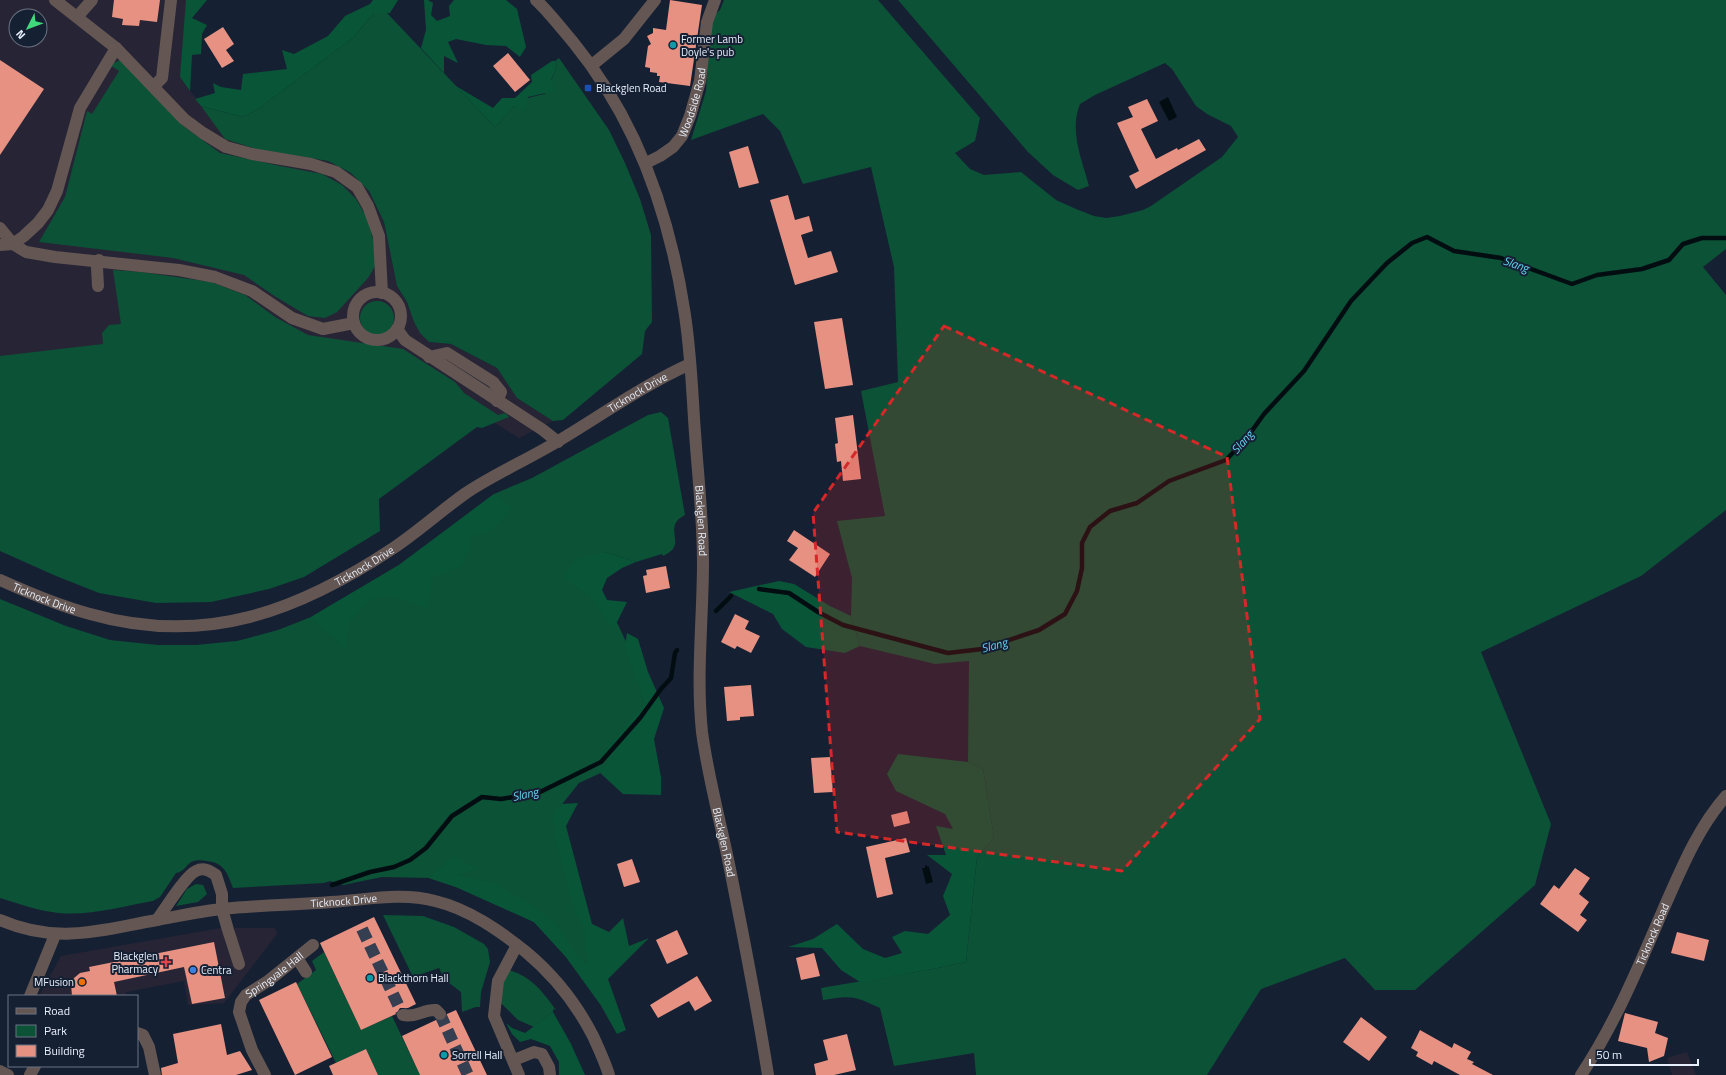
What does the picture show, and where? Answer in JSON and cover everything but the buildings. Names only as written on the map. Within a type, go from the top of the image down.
[{"type":"street","points":[[55,0],[116,48],[184,119],[203,133],[226,147],[252,154],[311,164],[336,172],[356,188],[368,206],[379,236],[382,293]]},
{"type":"street","points":[[78,17],[92,0]]},
{"type":"street","points":[[154,86],[162,78],[171,0]]},
{"type":"street","name":"Blackglen Road","points":[[536,0],[565,32],[592,66],[621,113],[646,163],[672,242],[685,312],[703,542],[699,676],[702,730],[712,793],[729,864],[768,1075]]},
{"type":"street","points":[[592,66],[624,39],[655,0]]},
{"type":"street","name":"Woodside Road","points":[[646,163],[673,147],[682,136],[690,116],[700,81],[708,22],[714,0]]},
{"type":"street","points":[[0,245],[13,244],[24,236],[38,223],[48,210],[57,191],[80,108],[116,48]]},
{"type":"street","points":[[0,228],[13,244],[26,252],[55,257],[100,260],[179,270],[215,277],[252,291],[292,318],[323,329],[354,323]]},
{"type":"street","points":[[98,286],[97,268],[100,260]]},
{"type":"street","points":[[382,293],[389,296],[399,307],[400,322],[397,329],[392,335],[378,340],[363,336],[357,330],[354,323],[353,315],[355,307],[359,300],[366,295],[382,293]]},
{"type":"street","points":[[397,329],[404,340],[558,442]]},
{"type":"street","name":"Ticknock Drive","points":[[0,580],[90,614],[134,624],[156,626],[196,626],[242,619],[284,607],[314,595],[345,578],[407,539],[483,482],[558,442],[656,381],[690,364]]},
{"type":"street","name":"Ticknock Road","points":[[1581,1075],[1592,1058],[1632,982],[1685,860],[1702,828],[1726,796]]},
{"type":"street","points":[[157,920],[186,880],[196,871],[206,869],[216,875],[222,894],[222,909],[239,964]]},
{"type":"street","name":"Ticknock Drive","points":[[0,920],[26,929],[55,935],[97,932],[222,909],[386,897],[413,897],[436,901],[462,911],[489,925],[517,945],[544,968],[563,988],[581,1014],[598,1047],[608,1075]]},
{"type":"street","points":[[30,995],[55,935]]},
{"type":"street","name":"Springvale Hall","points":[[265,1075],[252,1050],[239,1012],[241,1002],[246,995],[268,981],[314,945]]},
{"type":"street","points":[[517,945],[498,981],[494,1016],[514,1060],[519,1075]]},
{"type":"street","points":[[297,958],[306,972]]},
{"type":"street","points":[[403,1015],[411,1017],[429,1010],[436,1010],[440,1014]]},
{"type":"street","points":[[138,1033],[143,1035],[149,1046],[155,1075]]},
{"type":"street","points":[[514,1060],[534,1052],[542,1054],[549,1067],[550,1075]]},
{"type":"street","points":[[0,1071],[8,1075]]},
{"type":"highlighted area","points":[[944,326],[1227,457],[1260,719],[1122,871],[837,832],[813,513]]},
{"type":"shaded area","points":[[0,0],[189,0],[182,80],[225,138],[256,149],[328,161],[351,173],[369,191],[384,222],[397,286],[407,302],[414,322],[429,342],[451,344],[497,368],[517,398],[553,421],[519,438],[399,363],[0,466]]},
{"type":"shaded area","points":[[1168,97],[1177,117],[1169,121],[1159,102]]},
{"type":"shaded area","points":[[925,865],[929,867],[933,882],[926,884],[922,868],[925,868]]},
{"type":"shaded area","points":[[221,928],[275,928],[277,934],[224,1003],[188,1005],[184,981],[126,992],[126,995],[40,995],[61,956]]},
{"type":"shaded area","points":[[1687,1052],[1696,1075],[1672,1075],[1667,1058]]},
{"type":"green space","points":[[186,0],[207,0],[192,18],[207,25],[202,34],[201,54],[192,55],[190,91],[180,77]]},
{"type":"green space","points":[[373,0],[398,0],[390,13],[374,13],[353,38],[257,110],[243,117],[201,106],[195,99],[215,93],[213,83],[221,87],[241,90],[243,74],[287,69],[282,50],[294,54],[328,36],[345,16],[370,4]]},
{"type":"green space","points":[[424,0],[428,0],[433,3],[431,15],[437,21],[450,16],[449,6],[454,0],[506,0],[517,9],[526,47],[520,57],[506,46],[486,45],[456,39],[448,42],[458,63],[444,56],[444,73],[421,48],[426,30]]},
{"type":"green space","points":[[724,0],[878,0],[980,118],[975,141],[955,153],[970,169],[984,175],[1021,172],[1056,200],[1094,216],[1106,218],[1143,210],[1151,206],[1222,157],[1238,137],[1231,126],[1207,114],[1196,106],[1172,69],[1165,63],[1095,95],[1080,104],[1077,114],[1076,135],[1080,156],[1089,186],[1078,190],[1053,175],[1028,152],[898,0],[1726,0],[1726,249],[1703,267],[1726,295],[1726,510],[1641,576],[1481,652],[1551,824],[1535,885],[1415,990],[1375,990],[1345,958],[1261,989],[1207,1075],[976,1075],[974,1053],[894,1066],[880,1008],[858,999],[847,997],[823,1000],[821,988],[966,962],[977,857],[994,838],[983,769],[968,762],[969,661],[935,664],[860,646],[851,616],[852,578],[837,521],[885,516],[861,391],[898,382],[894,267],[871,167],[803,184],[780,131],[763,114],[691,140],[706,91],[709,38],[714,15],[720,10]]},
{"type":"green space","points":[[374,13],[387,13],[495,127],[511,109],[521,101],[545,94],[557,67],[555,61],[559,58],[609,130],[625,163],[640,199],[651,235],[652,322],[645,331],[642,354],[563,420],[553,421],[517,398],[497,368],[451,344],[429,342],[420,333],[414,322],[407,302],[397,286],[384,222],[369,191],[351,173],[328,161],[256,149],[225,139],[201,106],[243,117],[257,110],[353,38]]},
{"type":"green space","points":[[120,60],[182,125],[220,153],[322,174],[342,185],[356,199],[367,218],[375,246],[377,263],[368,278],[337,312],[325,318],[308,316],[276,297],[244,275],[173,258],[39,242],[65,197],[87,111],[92,114],[119,71],[110,65]]},
{"type":"green space","points":[[552,61],[555,61],[557,67],[551,80],[555,91],[528,97],[525,111],[514,106],[495,127],[456,86],[493,108],[502,98],[515,98],[532,82],[531,75]]},
{"type":"green space","points":[[113,270],[141,272],[211,282],[245,295],[275,317],[308,335],[403,349],[455,382],[464,393],[498,415],[505,413],[509,417],[482,428],[477,427],[379,499],[380,531],[304,577],[269,589],[211,602],[156,603],[99,593],[0,551],[0,356],[103,344],[102,333],[109,325],[121,324]]},
{"type":"green space","points":[[380,301],[389,306],[393,311],[393,325],[389,330],[384,334],[374,335],[370,334],[361,325],[360,315],[361,311],[370,302]]},
{"type":"green space","points":[[661,412],[668,418],[685,515],[678,520],[675,525],[674,546],[671,551],[663,556],[662,554],[636,562],[606,552],[594,575],[633,656],[656,726],[620,764],[579,783],[559,808],[591,941],[600,1004],[566,957],[534,922],[456,887],[429,878],[382,877],[343,885],[330,881],[324,883],[233,888],[227,873],[221,866],[213,862],[199,860],[191,862],[183,870],[176,873],[160,897],[153,901],[118,908],[70,914],[37,909],[0,898],[0,599],[66,626],[110,640],[158,645],[196,645],[237,641],[278,630],[311,617],[399,565],[494,494],[532,478],[648,415]]},
{"type":"green space","points":[[494,494],[512,508],[494,529],[473,536],[462,566],[432,577],[427,608],[391,595],[369,600],[348,624],[346,648],[311,617],[399,565]]},
{"type":"green space","points":[[606,552],[636,562],[622,568],[607,578],[602,590],[607,600],[627,602],[613,630],[593,598],[562,577],[576,559]]},
{"type":"green space","points":[[779,581],[794,584],[830,606],[851,616],[860,646],[845,653],[806,647],[782,629],[773,614],[729,592]]},
{"type":"green space","points":[[627,633],[638,639],[648,672],[664,708],[654,739],[661,777],[661,795],[623,794],[597,770],[609,764],[603,753],[645,703],[625,646]]},
{"type":"green space","points":[[898,754],[968,762],[983,769],[994,838],[977,857],[966,962],[860,982],[841,970],[822,948],[788,947],[813,939],[837,924],[863,949],[885,958],[902,953],[892,937],[905,931],[928,934],[950,915],[943,896],[952,874],[927,855],[946,855],[936,826],[953,829],[945,814],[896,791],[887,774]]},
{"type":"green space","points":[[578,803],[566,826],[592,924],[609,932],[623,918],[629,946],[649,938],[608,979],[626,1030],[617,1034],[600,1004],[566,957],[534,922],[456,887],[429,878],[453,856],[477,869],[457,875],[493,883],[531,905],[555,923],[578,957],[587,964],[584,927],[576,915],[556,840],[553,815],[562,804]]},
{"type":"green space","points":[[196,884],[203,885],[207,894],[198,902],[176,906],[187,889]]},
{"type":"green space","points":[[383,915],[423,916],[454,927],[484,944],[488,949],[490,962],[481,992],[480,1007],[462,1012],[461,992],[445,980],[439,968],[413,977]]},
{"type":"green space","points":[[324,952],[361,1030],[392,1016],[420,1075],[378,1075],[366,1049],[336,1063],[297,984],[316,970],[312,961]]},
{"type":"green space","points":[[509,970],[524,977],[536,986],[556,1010],[553,1009],[553,1012],[534,1027],[518,1020],[501,1003],[501,988]]},
{"type":"green space","points":[[553,1012],[571,1044],[585,1075],[559,1075],[559,1062],[550,1046],[531,1039],[520,1042],[512,1034],[506,1023],[512,1028],[525,1033]]},
{"type":"waterway","name":"Slang","points":[[759,589],[789,593],[818,612],[843,625],[948,653],[982,649],[1039,630],[1065,614],[1077,591],[1082,568],[1082,543],[1090,527],[1110,511],[1137,503],[1169,481],[1226,460],[1246,439],[1264,414],[1304,371],[1351,301],[1387,263],[1412,243],[1427,237],[1454,251],[1501,258],[1572,284],[1597,275],[1642,269],[1669,260],[1683,244],[1702,238],[1726,238]]},
{"type":"waterway","name":"Slang","points":[[716,611],[731,596]]},
{"type":"waterway","name":"Slang","points":[[332,885],[370,872],[394,867],[410,860],[426,848],[452,816],[482,797],[501,799],[538,793],[601,762],[640,718],[671,678],[675,653],[677,650]]},
{"type":"tunnel","points":[[362,929],[403,1015]]},
{"type":"tunnel","points":[[440,1014],[468,1075]]},
{"type":"place","name":"Former Lamb Doyle's pub","points":[[673,45]]},
{"type":"place","name":"Blackglen Road","points":[[588,88]]},
{"type":"place","name":"Blackglen Pharmacy","points":[[166,962]]},
{"type":"place","name":"Centra","points":[[193,970]]},
{"type":"place","name":"Blackthorn Hall","points":[[370,978]]},
{"type":"place","name":"MFusion","points":[[82,982]]},
{"type":"place","name":"Sorrell Hall","points":[[444,1055]]}]
